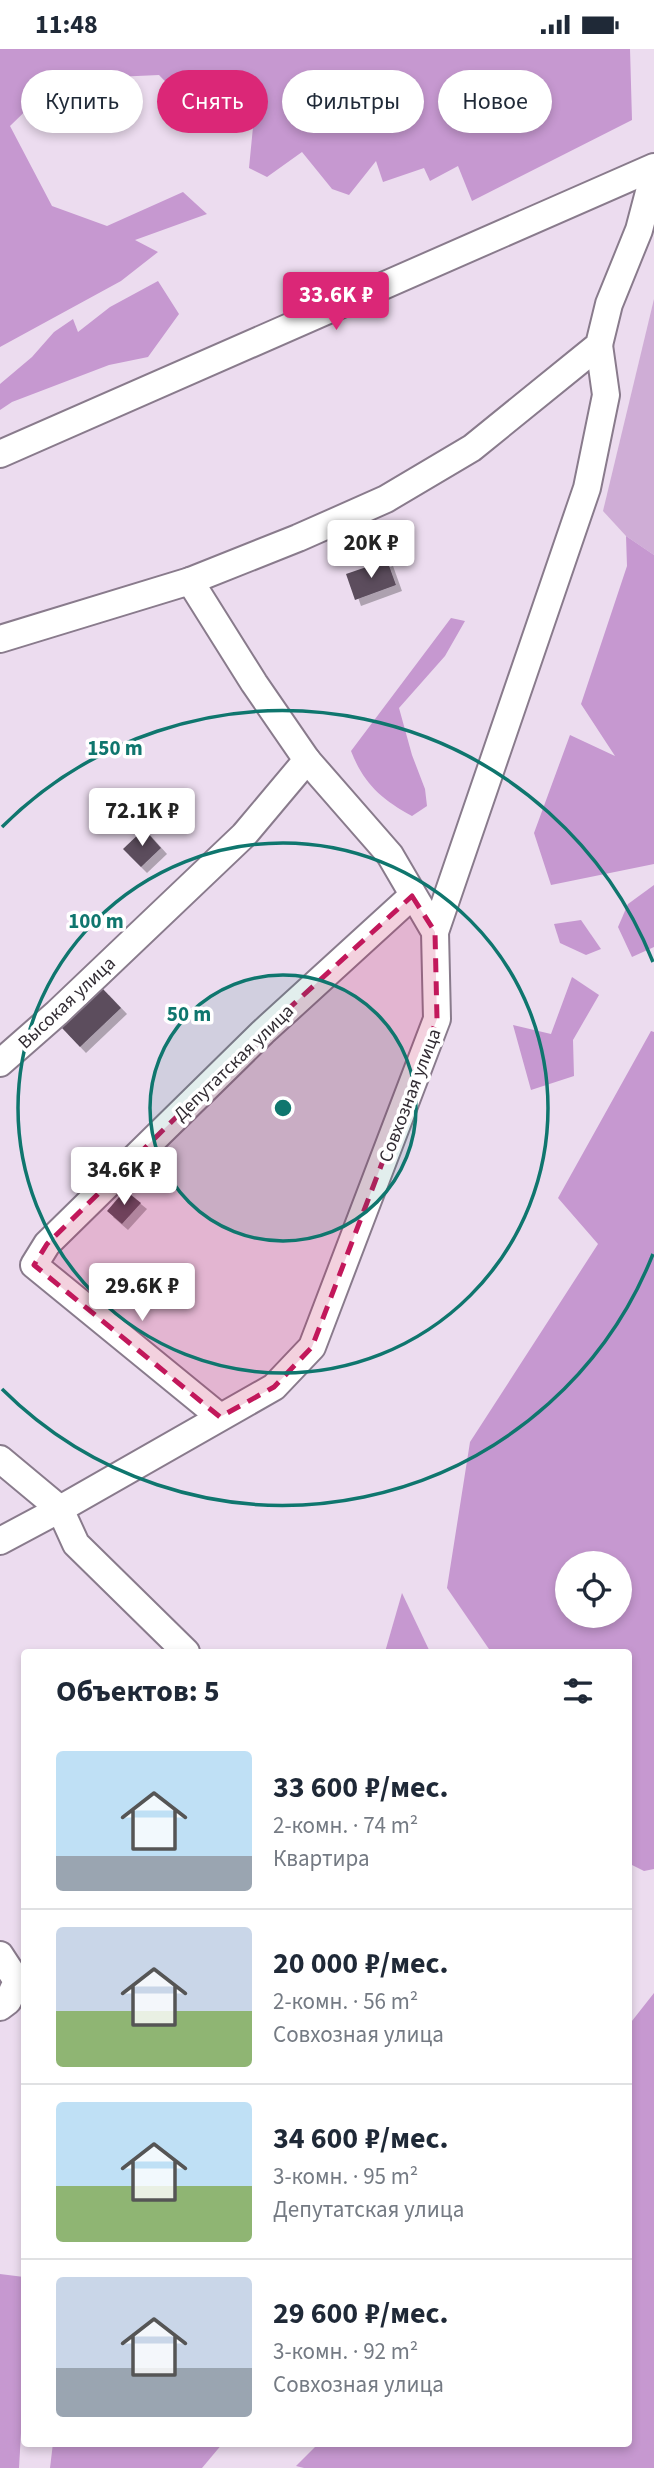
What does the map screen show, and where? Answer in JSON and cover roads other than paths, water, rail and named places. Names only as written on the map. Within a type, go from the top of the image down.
[{"type":"street","points":[[0,454],[654,167]]},
{"type":"street","points":[[435,932],[587,488],[606,395],[599,345],[609,304],[646,232],[654,173]]},
{"type":"street","points":[[0,639],[190,581],[386,499],[472,448],[599,345]]},
{"type":"street","points":[[190,581],[254,683],[307,760],[390,855],[435,932]]},
{"type":"street","name":"Высокая улица","points":[[0,1063],[57,1013],[244,835],[307,760]]},
{"type":"street","name":"Депутатская улица","points":[[220,1417],[34,1265],[47,1244],[262,1032],[412,896]]},
{"type":"street","name":"Совхозная улица","points":[[0,1541],[274,1387],[312,1347],[437,1019],[435,932]]},
{"type":"street","points":[[0,1459],[60,1509],[76,1544],[184,1649]]},
{"type":"street","points":[[0,1955],[17,1981],[8,2001],[0,2007]]}]
